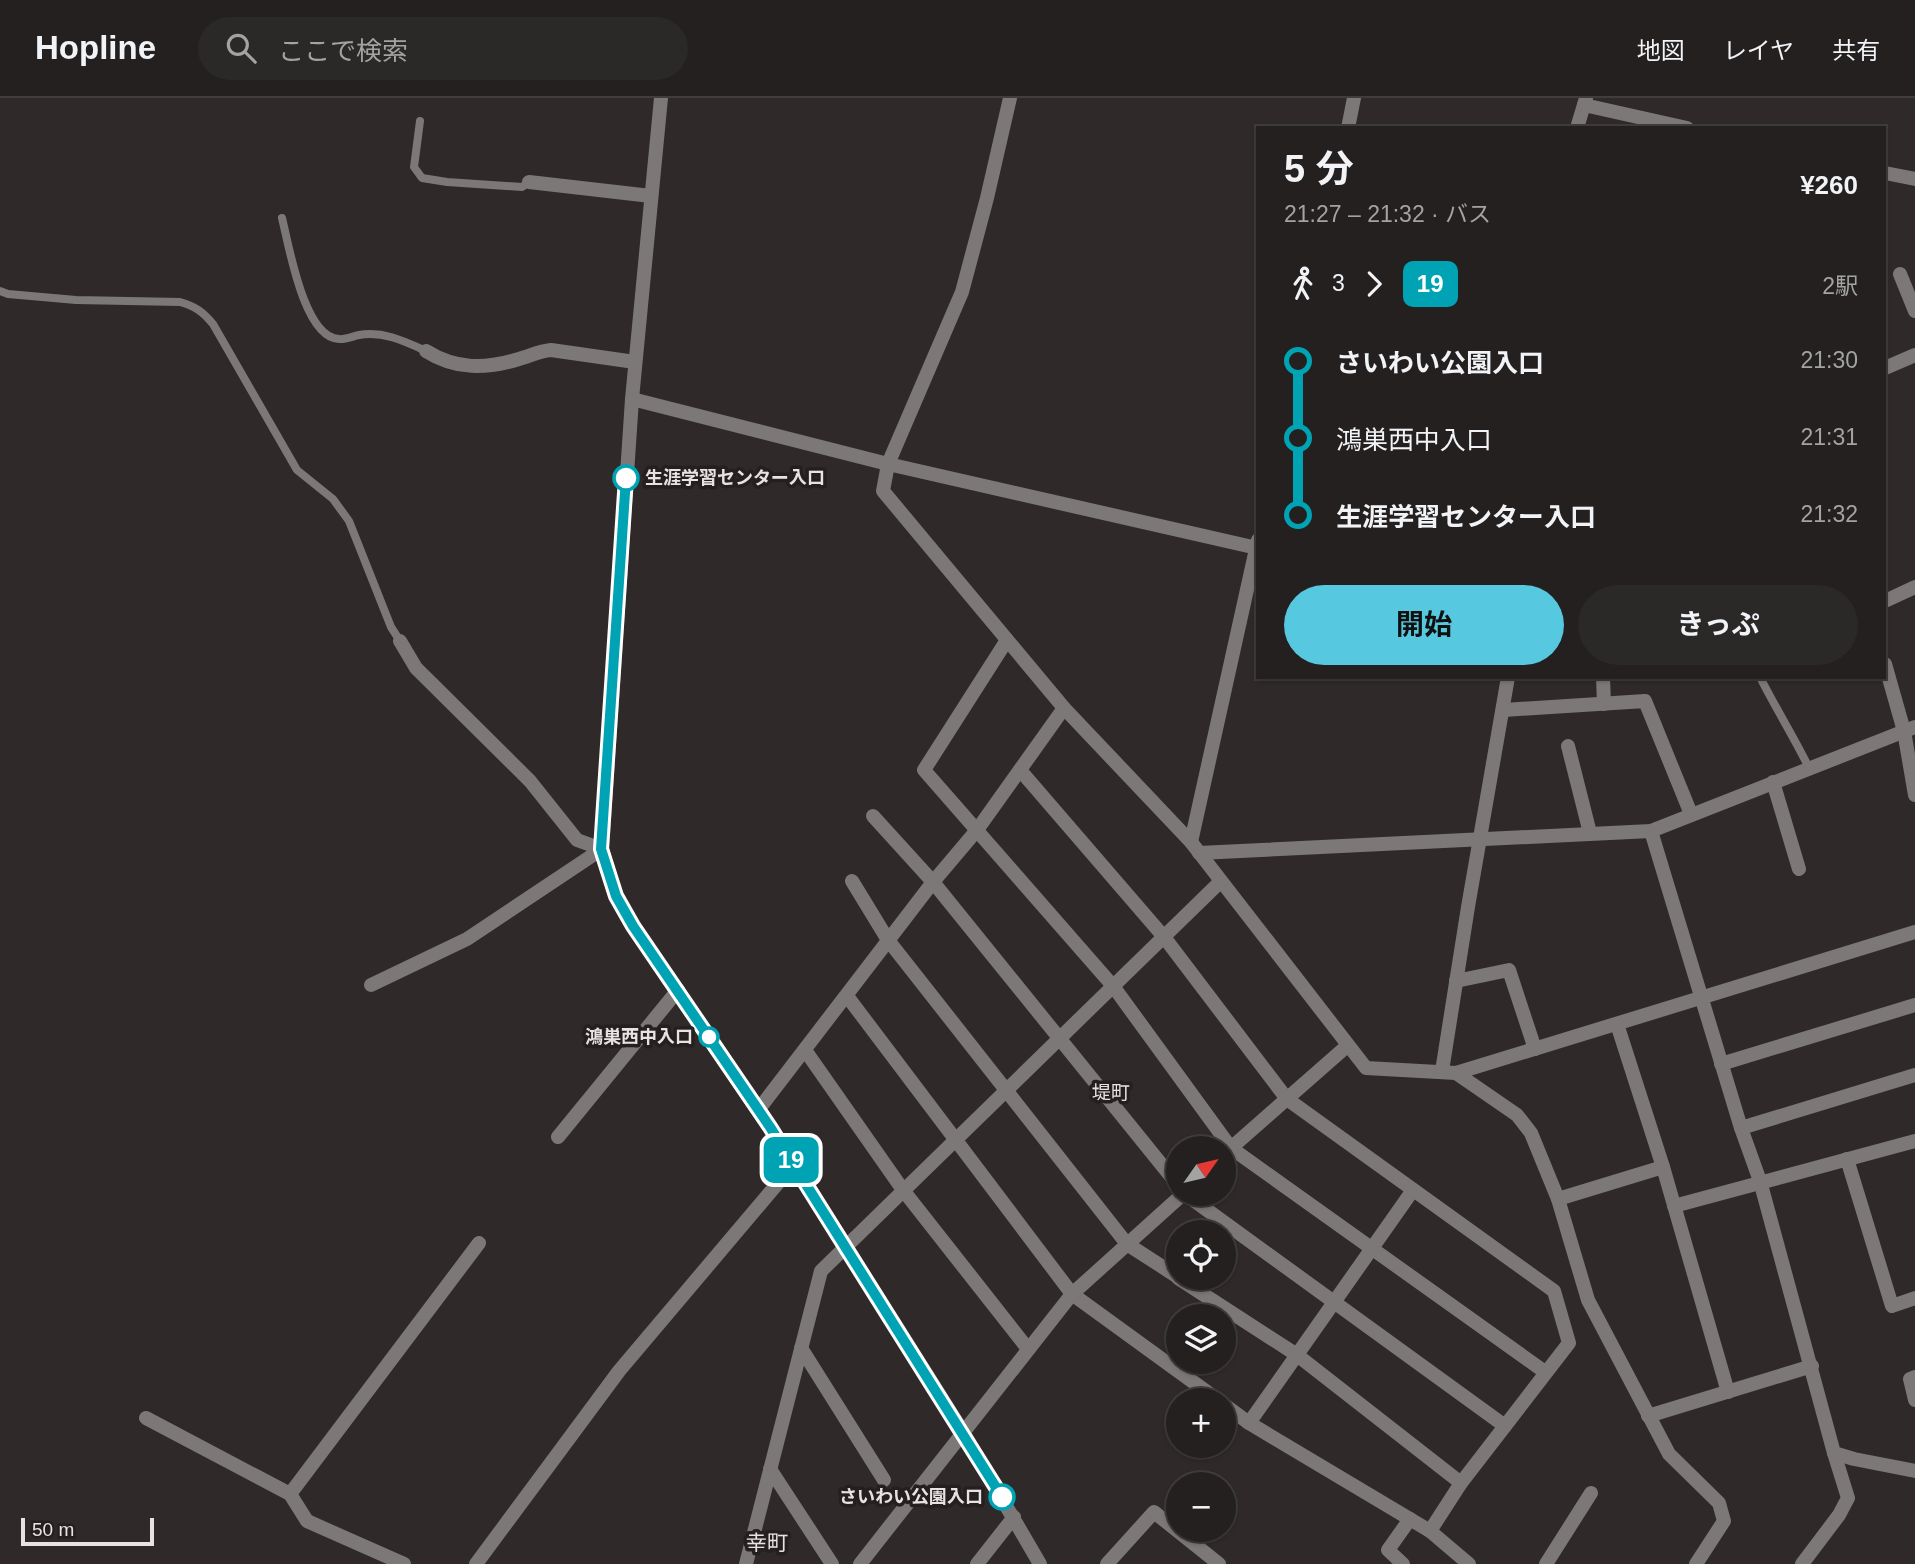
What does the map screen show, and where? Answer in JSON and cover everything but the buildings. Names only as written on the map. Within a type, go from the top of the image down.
[{"type":"street","points":[[661,98],[632,399],[601,849],[616,896],[759,1109],[963,1432],[1040,1564]]},
{"type":"street","points":[[1010,98],[962,292],[888,464],[883,491],[1064,708],[1195,848],[1366,1068],[1449,1072],[1535,1049],[1915,932]]},
{"type":"street","points":[[1348,126],[1354,98]]},
{"type":"street","points":[[1578,126],[1585,101],[1679,126]]},
{"type":"street","points":[[1886,173],[1915,179]]},
{"type":"street","points":[[529,182],[651,197]]},
{"type":"street","points":[[1900,274],[1915,311]]},
{"type":"street","points":[[426,351],[467,367],[491,366],[551,350],[635,362]]},
{"type":"street","points":[[1886,368],[1915,355]]},
{"type":"street","points":[[632,399],[888,464],[1256,545]]},
{"type":"street","points":[[1195,848],[1256,555]]},
{"type":"street","points":[[1886,601],[1915,587]]},
{"type":"street","points":[[1007,640],[925,770],[1113,986],[1217,1136]]},
{"type":"street","points":[[400,641],[416,668],[530,781],[577,840],[601,849]]},
{"type":"street","points":[[1886,667],[1910,729],[1915,795]]},
{"type":"street","points":[[1449,1072],[1456,981],[1508,679]]},
{"type":"street","points":[[1603,679],[1604,704]]},
{"type":"street","points":[[1504,709],[1645,701],[1691,814]]},
{"type":"street","points":[[759,1109],[933,881],[977,830],[1064,708]]},
{"type":"street","points":[[1195,848],[1651,831],[1910,729]]},
{"type":"street","points":[[1568,746],[1590,833]]},
{"type":"street","points":[[1020,770],[1164,937],[1287,1099],[1554,1292],[1569,1343],[1461,1483],[1430,1531]]},
{"type":"street","points":[[1773,782],[1799,869]]},
{"type":"street","points":[[873,816],[933,881],[1166,1170]]},
{"type":"street","points":[[1651,831],[1721,1064],[1760,1181],[1848,1498],[1839,1515],[1802,1564]]},
{"type":"street","points":[[371,985],[467,939],[601,849]]},
{"type":"street","points":[[852,881],[888,940],[1128,1244],[1166,1269]]},
{"type":"street","points":[[746,1564],[821,1272],[845,1245],[1220,882]]},
{"type":"street","points":[[1456,981],[1509,970],[1535,1049]]},
{"type":"street","points":[[558,1137],[678,990]]},
{"type":"street","points":[[847,996],[1072,1294],[1201,1388]]},
{"type":"street","points":[[1721,1064],[1915,1004]]},
{"type":"street","points":[[1617,1024],[1663,1167],[1728,1392]]},
{"type":"street","points":[[1236,1143],[1347,1045]]},
{"type":"street","points":[[805,1050],[903,1190],[1028,1349]]},
{"type":"street","points":[[1449,1072],[1517,1115],[1531,1133],[1558,1199],[1588,1300],[1669,1454],[1719,1503],[1724,1521],[1696,1564]]},
{"type":"street","points":[[1741,1128],[1915,1075]]},
{"type":"street","points":[[1674,1206],[1915,1140]]},
{"type":"street","points":[[1236,1157],[1372,1248],[1545,1372]]},
{"type":"street","points":[[1847,1159],[1892,1306],[1915,1298]]},
{"type":"street","points":[[477,1564],[620,1371],[793,1164]]},
{"type":"street","points":[[1558,1199],[1663,1167]]},
{"type":"street","points":[[1249,1423],[1413,1190]]},
{"type":"street","points":[[860,1564],[1072,1294],[1171,1206]]},
{"type":"street","points":[[1201,1206],[1505,1426]]},
{"type":"street","points":[[290,1494],[479,1243]]},
{"type":"street","points":[[1198,1290],[1297,1355],[1461,1483]]},
{"type":"street","points":[[801,1348],[884,1480]]},
{"type":"street","points":[[1648,1416],[1812,1366]]},
{"type":"street","points":[[1915,1377],[1910,1379],[1915,1400]]},
{"type":"street","points":[[1236,1414],[1430,1531],[1469,1564]]},
{"type":"street","points":[[146,1419],[290,1494],[307,1521],[404,1564]]},
{"type":"street","points":[[1834,1452],[1854,1459],[1915,1471]]},
{"type":"street","points":[[770,1469],[832,1564]]},
{"type":"street","points":[[1546,1564],[1591,1493]]},
{"type":"street","points":[[1107,1564],[1154,1512],[1219,1564]]},
{"type":"street","points":[[977,1564],[1014,1517]]},
{"type":"street","points":[[1403,1564],[1388,1550],[1410,1519]]},
{"type":"lane","points":[[420,121],[414,167],[422,178],[522,187],[529,182]]},
{"type":"lane","points":[[282,218],[293,263],[318,329],[326,336],[340,340],[361,334],[388,334],[426,351]]},
{"type":"lane","points":[[0,302],[4,293],[76,300],[180,302],[193,305],[204,314],[219,335],[297,470],[333,499],[349,521],[391,627],[400,641]]},
{"type":"lane","points":[[1761,679],[1783,722],[1792,732],[1809,768]]},
{"type":"bus line","name":"19","points":[[626,478],[601,849],[616,896],[633,926],[770,1127],[1002,1497]]},
{"type":"place","name":"生涯学習センター入口","points":[[626,478]]},
{"type":"place","name":"鴻巣西中入口","points":[[709,1037]]},
{"type":"place","name":"さいわい公園入口","points":[[1002,1497]]},
{"type":"district","name":"堤町","points":[[1111,1092]]},
{"type":"district","name":"幸町","points":[[767,1543]]}]
